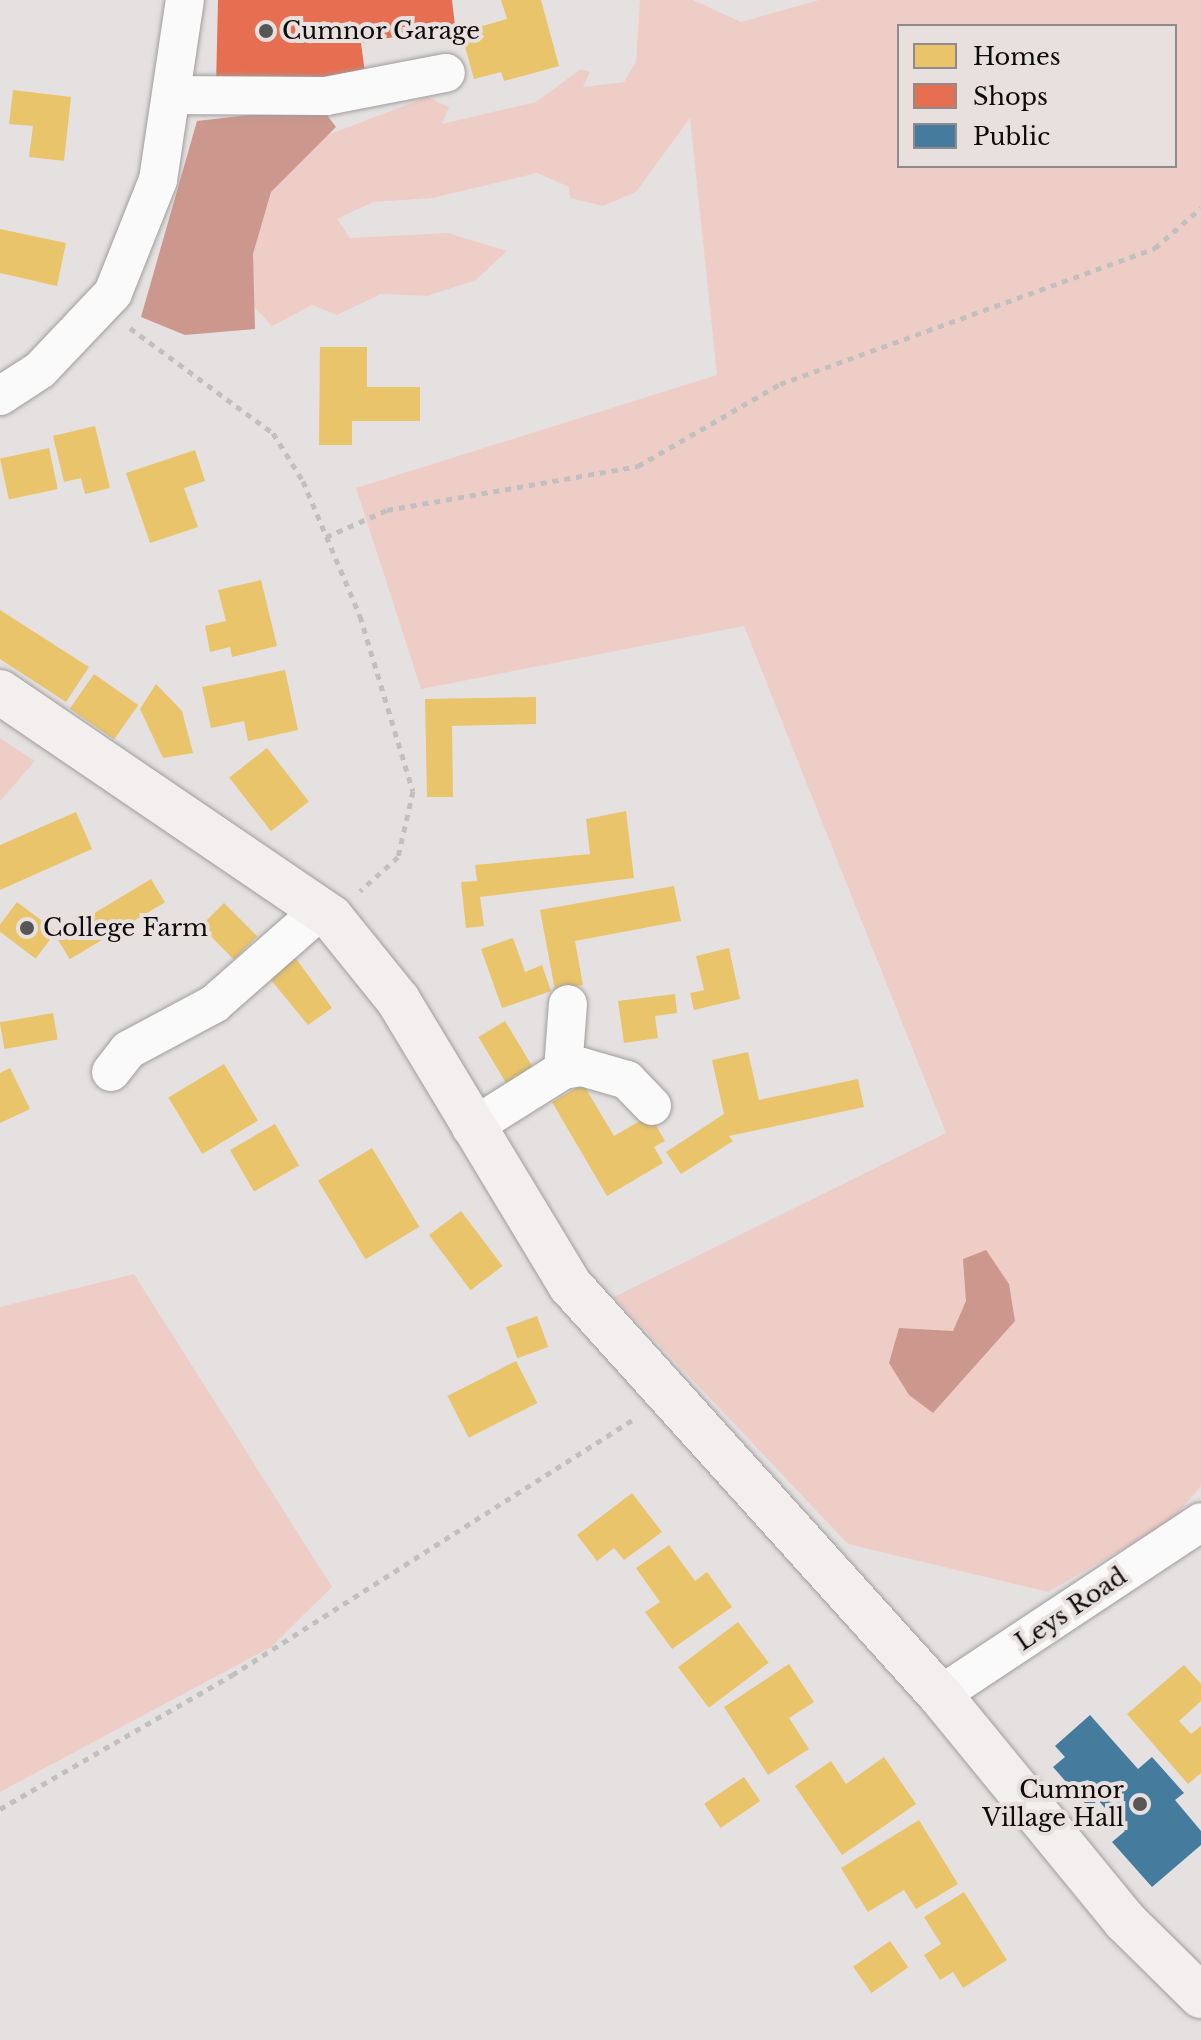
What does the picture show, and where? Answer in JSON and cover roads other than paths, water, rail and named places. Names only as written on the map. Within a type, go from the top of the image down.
[{"type":"main road","points":[[0,692],[326,913],[398,1000],[471,1128],[570,1285],[940,1695],[1125,1921],[1201,1996]]},
{"type":"street","points":[[0,396],[40,370],[103,309],[158,180],[185,0]]},
{"type":"street","points":[[172,95],[326,96],[446,73]]},
{"type":"street","points":[[111,1072],[128,1050],[214,1004],[326,913]]},
{"type":"street","points":[[563,1070],[568,1004]]},
{"type":"street","points":[[471,1128],[563,1070],[627,1080],[652,1106]]},
{"type":"street","name":"Leys Road","points":[[940,1695],[1201,1522]]},
{"type":"place","name":"Cumnor Garage","points":[[266,31]]},
{"type":"place","name":"College Farm","points":[[27,928]]},
{"type":"place","name":"Cumnor Village Hall","points":[[1140,1804]]}]
